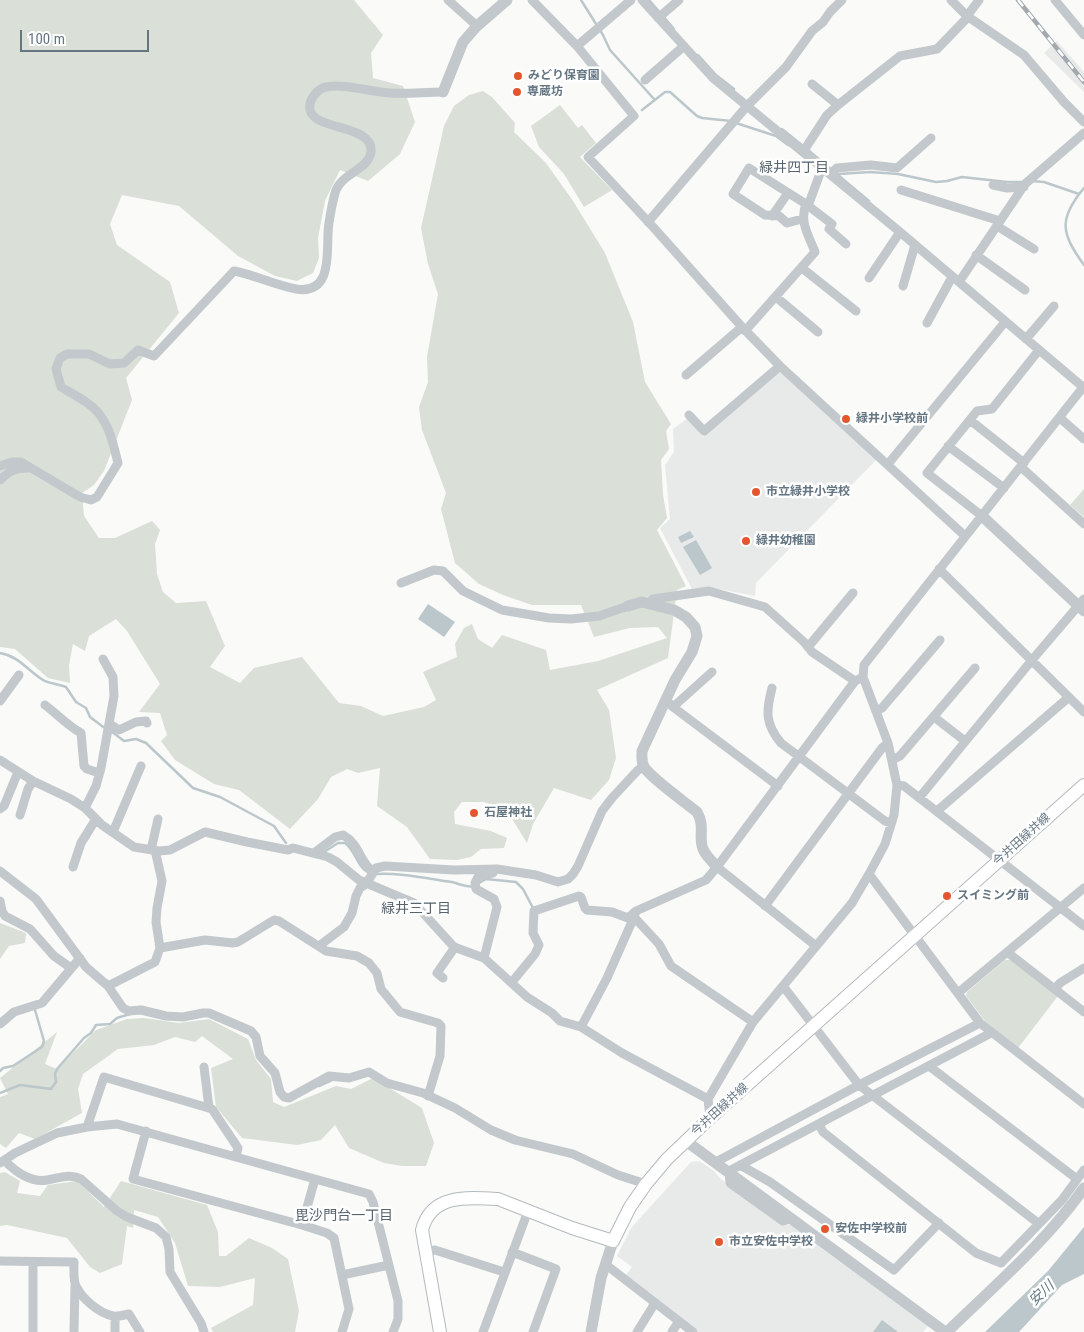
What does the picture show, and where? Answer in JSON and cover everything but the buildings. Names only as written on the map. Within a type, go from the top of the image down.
[{"type":"main road","name":"今井田緑井線","points":[[613,1241],[630,1208],[646,1184],[667,1159],[710,1118],[1084,785]]},
{"type":"main road","points":[[440,1332],[422,1230],[424,1220],[430,1211],[441,1203],[485,1198],[498,1200],[572,1228],[613,1241]]},
{"type":"street","points":[[448,0],[477,26]]},
{"type":"street","points":[[0,466],[12,462],[21,462],[80,497],[91,500],[97,497],[118,463],[109,430],[102,416],[86,402],[61,387],[56,369],[60,358],[67,354],[89,354],[110,364],[124,363],[138,350],[154,356],[234,271],[295,289],[308,290],[317,284],[326,274],[328,232],[336,190],[348,174],[366,163],[371,154],[370,145],[363,136],[315,117],[310,110],[311,101],[316,92],[326,87],[350,87],[388,93],[443,92],[463,42],[477,26],[507,0]]},
{"type":"street","points":[[532,0],[577,46],[634,116],[588,157],[743,329],[780,366],[965,536]]},
{"type":"street","points":[[577,46],[631,0]]},
{"type":"street","points":[[512,982],[535,954],[539,946],[533,933],[534,911],[579,896],[584,908],[587,910],[612,912],[628,918],[706,880],[859,679],[864,665],[1083,387],[916,245],[713,78],[642,0]]},
{"type":"street","points":[[658,18],[679,0]]},
{"type":"street","points":[[648,222],[748,106],[776,78],[812,31],[823,22],[842,0]]},
{"type":"street","points":[[951,0],[968,16],[1024,55],[1064,102],[1084,122]]},
{"type":"street","points":[[803,152],[827,115],[900,56],[937,49],[968,16],[979,0]]},
{"type":"street","points":[[1055,0],[1084,35]]},
{"type":"street","points":[[645,80],[684,46]]},
{"type":"street","points":[[812,84],[838,106]]},
{"type":"street","points":[[927,323],[955,279],[976,255],[1030,179],[1084,133]]},
{"type":"street","points":[[830,174],[837,168],[871,165],[897,168],[931,138]]},
{"type":"street","points":[[802,219],[788,223],[779,216],[765,215],[733,194],[749,168],[788,192],[832,224],[829,229],[846,244]]},
{"type":"street","points":[[686,375],[743,329],[776,297],[815,252],[802,219],[802,213],[822,168]]},
{"type":"street","points":[[993,185],[1007,188],[1024,187]]},
{"type":"street","points":[[901,190],[998,223],[1034,249]]},
{"type":"street","points":[[772,216],[788,192]]},
{"type":"street","points":[[869,278],[900,232]]},
{"type":"street","points":[[903,286],[916,245]]},
{"type":"street","points":[[976,255],[1025,290]]},
{"type":"street","points":[[802,268],[856,311]]},
{"type":"street","points":[[776,297],[818,332]]},
{"type":"street","points":[[1026,339],[1054,306]]},
{"type":"street","points":[[888,464],[1005,322]]},
{"type":"street","points":[[919,798],[1032,660],[1082,605],[982,516],[927,473],[977,411],[992,409],[1039,350]]},
{"type":"street","points":[[689,415],[704,431],[780,366]]},
{"type":"street","points":[[1060,418],[1084,439]]},
{"type":"street","points":[[970,420],[1022,465],[1084,524]]},
{"type":"street","points":[[948,446],[1004,488]]},
{"type":"street","points":[[0,480],[7,472],[17,468],[31,468]]},
{"type":"street","points":[[401,582],[434,570],[443,571],[463,592],[502,610],[549,618],[571,619],[599,616],[642,602],[674,610],[686,617],[695,627],[697,636],[692,652],[675,680],[669,704],[642,751],[641,759],[644,767],[697,812],[702,820],[701,842],[704,851],[717,867],[816,946]]},
{"type":"street","points":[[939,570],[1084,712]]},
{"type":"street","points":[[649,604],[653,599],[709,591],[765,607],[812,652],[859,679],[876,711],[888,743],[897,785],[895,808],[885,844],[870,874],[852,903],[753,1022],[708,1099],[710,1118]]},
{"type":"street","points":[[808,647],[853,593]]},
{"type":"street","points":[[876,711],[882,708],[940,640]]},
{"type":"street","points":[[85,808],[96,786],[110,724],[114,696],[113,677],[103,659]]},
{"type":"street","points":[[892,760],[900,756],[975,668]]},
{"type":"street","points":[[669,704],[712,672]]},
{"type":"street","points":[[0,701],[19,675]]},
{"type":"street","points":[[772,688],[767,716],[776,737],[885,821],[891,823]]},
{"type":"street","points":[[937,811],[1069,697]]},
{"type":"street","points":[[669,704],[778,786]]},
{"type":"street","points":[[45,705],[71,728],[81,733],[84,766],[87,769],[99,772]]},
{"type":"street","points":[[934,717],[965,741]]},
{"type":"street","points":[[110,724],[119,730],[136,722],[146,721],[147,723]]},
{"type":"street","points":[[765,906],[848,793],[882,748],[888,743]]},
{"type":"street","points":[[0,760],[33,781],[71,799],[85,808],[96,819],[134,847],[170,850],[205,832],[288,850],[293,848],[328,857],[366,884],[414,903],[455,947],[484,958],[528,997],[552,1013],[560,1021],[581,1027],[622,1053],[708,1099]]},
{"type":"street","points":[[113,832],[141,766]]},
{"type":"street","points":[[319,946],[344,927],[352,912],[360,888],[366,884],[376,868],[385,866],[454,870],[497,869],[536,875],[558,882],[568,879],[573,874],[602,811],[638,770],[644,767]]},
{"type":"street","points":[[0,809],[4,806],[18,772]]},
{"type":"street","points":[[20,815],[28,789],[33,781]]},
{"type":"street","points":[[897,785],[904,786],[1084,926]]},
{"type":"street","points":[[73,867],[82,843],[96,819]]},
{"type":"street","points":[[108,986],[155,962],[160,948],[156,908],[162,881],[153,850],[158,819]]},
{"type":"street","points":[[314,853],[335,837],[343,835],[358,849],[368,868],[374,872]]},
{"type":"street","points":[[0,871],[36,899],[86,966],[108,986],[119,1004],[129,1011],[141,1010],[166,1016],[183,1017],[210,1013],[251,1031],[256,1037],[260,1056],[275,1073],[280,1092],[284,1097],[289,1098],[329,1076],[349,1078],[369,1072],[387,1083],[428,1096],[455,1108],[491,1130],[515,1140],[573,1154],[618,1175],[646,1184]]},
{"type":"street","points":[[484,958],[497,906],[494,899],[476,889],[475,883],[478,877],[487,874],[516,872]]},
{"type":"street","points":[[870,874],[980,1023],[1084,1104]]},
{"type":"street","points":[[958,993],[1084,888]]},
{"type":"street","points":[[0,901],[2,911],[6,916],[30,929],[54,956],[71,968]]},
{"type":"street","points":[[635,914],[659,944],[671,966],[753,1022]]},
{"type":"street","points":[[581,1027],[607,978],[635,914]]},
{"type":"street","points":[[160,948],[205,940],[238,942],[274,920],[279,921],[326,951],[357,956],[368,963],[377,973],[381,989],[400,1012],[438,1023],[441,1026],[440,1056],[428,1096]]},
{"type":"street","points":[[442,978],[437,974],[455,947]]},
{"type":"street","points":[[1007,952],[1084,1012]]},
{"type":"street","points":[[0,1024],[14,1012],[42,1003],[80,958]]},
{"type":"street","points":[[1054,989],[1060,982],[1084,968]]},
{"type":"street","points":[[783,986],[859,1084],[1038,1223]]},
{"type":"street","points":[[716,1162],[859,1084],[980,1023]]},
{"type":"street","points":[[729,1171],[991,1033]]},
{"type":"street","points":[[204,1066],[210,1108]]},
{"type":"street","points":[[929,1066],[1080,1184]]},
{"type":"street","points":[[86,1127],[104,1076],[212,1109],[238,1148],[236,1156]]},
{"type":"street","points":[[204,1332],[201,1323],[170,1272],[169,1249],[166,1237],[156,1228],[116,1211],[82,1179],[67,1175],[45,1181],[35,1180],[14,1171],[2,1162],[15,1153],[56,1133],[86,1127],[117,1124],[369,1194],[373,1202],[398,1301],[398,1319],[393,1332]]},
{"type":"street","points":[[819,1124],[823,1132],[976,1253],[1000,1263],[1038,1223],[1080,1184]]},
{"type":"street","points":[[146,1131],[133,1179],[302,1225],[327,1233],[334,1238],[349,1309],[342,1332]]},
{"type":"street","points":[[686,1141],[946,1332],[1031,1249],[1072,1205],[1084,1170]]},
{"type":"street","points":[[740,1166],[770,1182],[894,1270],[939,1223]]},
{"type":"street","points":[[302,1225],[315,1179]]},
{"type":"street","points":[[483,1332],[528,1211]]},
{"type":"street","points":[[591,1332],[605,1264],[613,1241]]},
{"type":"street","points":[[425,1252],[435,1250],[504,1272]]},
{"type":"street","points":[[512,1252],[556,1269],[533,1332]]},
{"type":"street","points":[[0,1262],[74,1262],[74,1332]]},
{"type":"street","points":[[32,1332],[33,1262]]},
{"type":"street","points":[[605,1264],[693,1332]]},
{"type":"street","points":[[342,1275],[389,1265]]},
{"type":"street","points":[[75,1285],[93,1306],[104,1313],[115,1316],[129,1314],[140,1332]]},
{"type":"street","points":[[637,1332],[655,1303]]},
{"type":"street","points":[[115,1316],[115,1332]]},
{"type":"street","points":[[672,1332],[679,1321]]},
{"type":"shaded area","points":[[0,0],[354,0],[383,35],[371,53],[373,78],[403,86],[415,122],[400,154],[368,181],[340,170],[325,201],[318,238],[319,258],[313,273],[297,281],[275,276],[238,256],[179,206],[122,195],[110,224],[117,245],[170,282],[179,313],[126,378],[132,400],[104,471],[94,485],[82,493],[84,516],[99,538],[115,538],[152,521],[160,530],[155,544],[157,574],[163,592],[176,603],[206,601],[225,646],[210,667],[240,683],[254,668],[302,657],[339,703],[361,706],[383,716],[424,707],[436,700],[423,672],[457,657],[455,644],[464,628],[472,624],[478,639],[492,648],[502,635],[546,650],[550,670],[598,661],[667,638],[658,627],[630,628],[594,637],[581,605],[532,605],[479,584],[455,563],[441,509],[446,493],[422,430],[419,407],[428,382],[427,357],[438,294],[428,264],[421,228],[444,126],[454,106],[469,95],[483,91],[492,97],[515,123],[514,132],[546,163],[573,201],[605,253],[633,322],[645,382],[671,424],[666,431],[669,449],[661,460],[663,495],[667,518],[657,530],[686,586],[677,590],[668,658],[597,690],[609,710],[616,758],[609,780],[591,800],[554,788],[533,824],[527,843],[506,809],[484,802],[462,802],[454,812],[455,824],[491,831],[507,838],[504,848],[481,849],[471,857],[457,860],[430,859],[407,827],[377,806],[380,768],[358,773],[347,769],[331,777],[318,799],[290,829],[239,790],[214,784],[175,760],[161,741],[167,735],[160,713],[139,712],[160,684],[127,631],[116,619],[89,636],[85,651],[73,644],[69,665],[70,683],[48,678],[15,649],[0,647]]},
{"type":"shaded area","points":[[1057,41],[1084,72],[1084,92],[1044,53]]},
{"type":"shaded area","points":[[560,105],[578,128],[582,125],[596,143],[580,157],[612,190],[584,207],[564,174],[539,147],[531,126]]},
{"type":"shaded area","name":"市立緑井小学校","points":[[776,373],[783,373],[879,457],[756,583],[755,596],[708,587],[692,589],[660,528],[670,519],[665,465],[674,452],[673,429],[688,418],[703,437]]},
{"type":"shaded area","points":[[1084,489],[1084,517],[1070,505]]},
{"type":"shaded area","points":[[0,923],[26,933],[25,943],[9,946],[0,959]]},
{"type":"shaded area","points":[[1005,960],[1012,960],[1058,996],[1018,1048],[985,1021],[966,996],[967,992]]},
{"type":"shaded area","points":[[144,1018],[179,1023],[209,1019],[248,1039],[256,1060],[271,1079],[273,1102],[284,1107],[336,1086],[351,1089],[373,1078],[422,1108],[434,1143],[426,1166],[402,1166],[384,1163],[349,1148],[335,1125],[321,1140],[297,1145],[242,1138],[216,1107],[211,1068],[233,1059],[202,1036],[195,1042],[175,1037],[154,1045],[118,1049],[83,1074],[78,1089],[82,1113],[35,1139],[19,1133],[6,1148],[0,1144],[0,1097],[8,1094],[0,1078],[57,1032],[45,1064],[57,1069],[96,1030],[127,1019]]},
{"type":"shaded area","name":"市立安佐中学校","points":[[699,1161],[780,1223],[792,1225],[928,1326],[923,1332],[699,1332],[626,1275],[632,1267],[617,1256],[631,1228],[691,1162]]},
{"type":"shaded area","points":[[5,1172],[20,1181],[17,1193],[40,1196],[48,1185],[77,1181],[104,1207],[121,1181],[207,1205],[218,1232],[219,1256],[226,1256],[249,1238],[272,1248],[288,1259],[299,1311],[295,1332],[213,1332],[211,1328],[253,1305],[255,1278],[220,1287],[188,1286],[175,1243],[158,1217],[134,1210],[133,1228],[127,1226],[122,1264],[100,1273],[90,1267],[67,1238],[7,1225],[0,1226],[0,1173]]},
{"type":"water","points":[[690,531],[694,537],[681,543],[678,537]]},
{"type":"water","points":[[696,540],[712,568],[700,575],[683,547]]},
{"type":"water","points":[[428,604],[455,622],[444,637],[418,619]]},
{"type":"water","name":"安川","points":[[1084,1227],[1084,1274],[1062,1285],[1019,1332],[985,1332],[1048,1271]]},
{"type":"water","points":[[882,1320],[898,1332],[873,1332]]},
{"type":"waterway","points":[[581,0],[610,50],[654,99]]},
{"type":"waterway","points":[[649,0],[674,29]]},
{"type":"waterway","points":[[698,55],[716,75],[734,89]]},
{"type":"waterway","points":[[642,110],[665,92],[670,92],[697,116],[731,121]]},
{"type":"waterway","points":[[736,123],[776,136],[788,145]]},
{"type":"waterway","points":[[782,129],[803,146]]},
{"type":"waterway","points":[[808,150],[869,201]]},
{"type":"waterway","points":[[839,174],[870,172],[898,174],[936,182],[962,177],[1024,182]]},
{"type":"waterway","points":[[1032,181],[1044,182],[1079,194]]},
{"type":"waterway","points":[[1084,188],[1070,209],[1066,226],[1071,244],[1084,265]]},
{"type":"waterway","points":[[0,653],[18,660],[43,680],[66,687],[76,702],[86,708],[90,717],[106,729]]},
{"type":"waterway","points":[[111,731],[124,741],[136,739],[146,743],[193,788],[220,797],[274,826],[286,843]]},
{"type":"waterway","points":[[324,852],[338,843],[345,843],[352,850],[362,867],[369,873]]},
{"type":"waterway","points":[[377,874],[404,875],[474,886]]},
{"type":"waterway","points":[[479,883],[486,879],[516,882],[523,889],[533,908],[535,907]]},
{"type":"waterway","points":[[0,1071],[3,1068],[13,1066],[42,1047],[44,1041],[35,1010]]},
{"type":"waterway","points":[[0,1093],[20,1085],[51,1089],[56,1082],[55,1074],[57,1069],[84,1038],[91,1033],[96,1025],[110,1024],[117,1018],[130,1014]]},
{"type":"waterway","points":[[319,1086],[332,1080]]},
{"type":"railway","points":[[1018,0],[1084,82]]},
{"type":"place","name":"みどり保育園","points":[[518,76]]},
{"type":"place","name":"専蔵坊","points":[[517,92]]},
{"type":"place","name":"緑井小学校前","points":[[846,419]]},
{"type":"place","name":"市立緑井小学校","points":[[756,492]]},
{"type":"place","name":"緑井幼稚園","points":[[746,541]]},
{"type":"place","name":"石屋神社","points":[[474,813]]},
{"type":"place","name":"スイミング前","points":[[947,896]]},
{"type":"place","name":"安佐中学校前","points":[[825,1229]]},
{"type":"place","name":"市立安佐中学校","points":[[719,1242]]},
{"type":"district","name":"緑井四丁目","points":[[794,168]]},
{"type":"district","name":"緑井三丁目","points":[[416,909]]},
{"type":"district","name":"毘沙門台一丁目","points":[[344,1216]]}]
